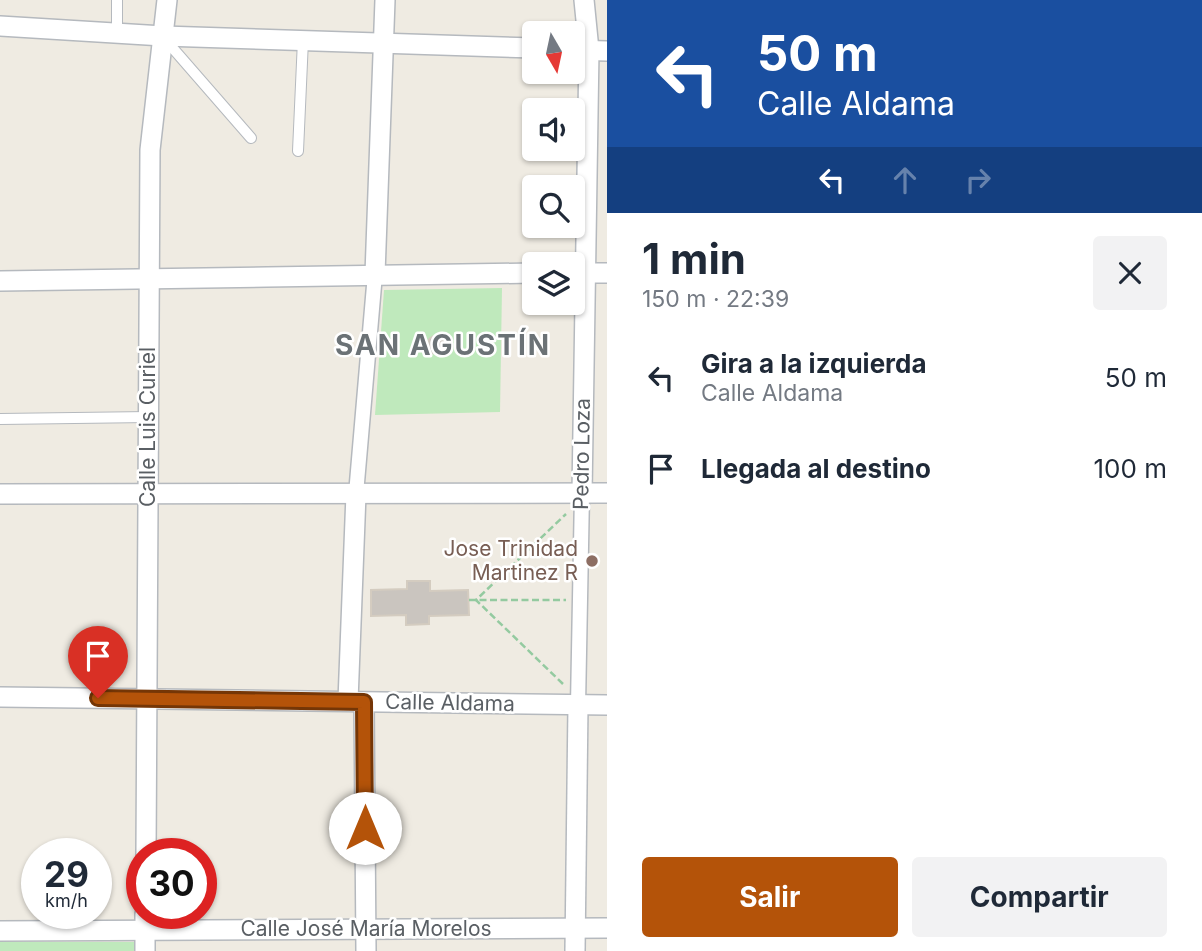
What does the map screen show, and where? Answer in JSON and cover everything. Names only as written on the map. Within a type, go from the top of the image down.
[{"type":"street","name":"Calle Luis Curiel","points":[[146,838],[150,150],[167,0]]},
{"type":"street","points":[[366,951],[356,702],[355,498],[375,274],[385,0]]},
{"type":"street","name":"Pedro Loza","points":[[579,252],[590,50],[584,0]]},
{"type":"street","points":[[0,26],[163,36],[522,48]]},
{"type":"street","points":[[585,273],[607,272]]},
{"type":"street","points":[[0,281],[522,273]]},
{"type":"street","name":"Pedro Loza","points":[[575,951],[582,496],[579,315]]},
{"type":"street","points":[[0,494],[355,498],[582,496],[607,493]]},
{"type":"street","name":"Calle Aldama","points":[[0,697],[578,702],[607,705]]},
{"type":"street","name":"Calle José María Morelos","points":[[0,932],[126,923]]},
{"type":"street","name":"Calle José María Morelos","points":[[217,924],[366,929],[607,928]]},
{"type":"street","points":[[145,929],[145,951]]},
{"type":"lane","points":[[117,0],[117,34]]},
{"type":"lane","points":[[163,36],[251,138]]},
{"type":"lane","points":[[298,151],[303,40]]},
{"type":"lane","points":[[0,419],[149,417]]},
{"type":"path","points":[[476,600],[582,496]]},
{"type":"path","points":[[469,600],[580,600]]},
{"type":"path","points":[[476,600],[578,702]]},
{"type":"green space","points":[[502,288],[500,412],[375,415],[384,290]]},
{"type":"green space","points":[[0,942],[135,942],[135,951],[0,951]]},
{"type":"building","points":[[436,336],[442,339],[445,345],[442,351],[436,354],[430,351],[427,345],[430,339]]},
{"type":"building","points":[[407,581],[430,581],[430,591],[468,590],[469,615],[429,616],[429,624],[406,625],[406,615],[371,616],[371,590],[407,589]]},
{"type":"place","name":"Jose Trinidad Martinez R","points":[[592,561]]},
{"type":"district","name":"SAN AGUSTÍN","points":[[443,345]]},
{"type":"route","points":[[98,698],[364,702],[365,828]]}]
